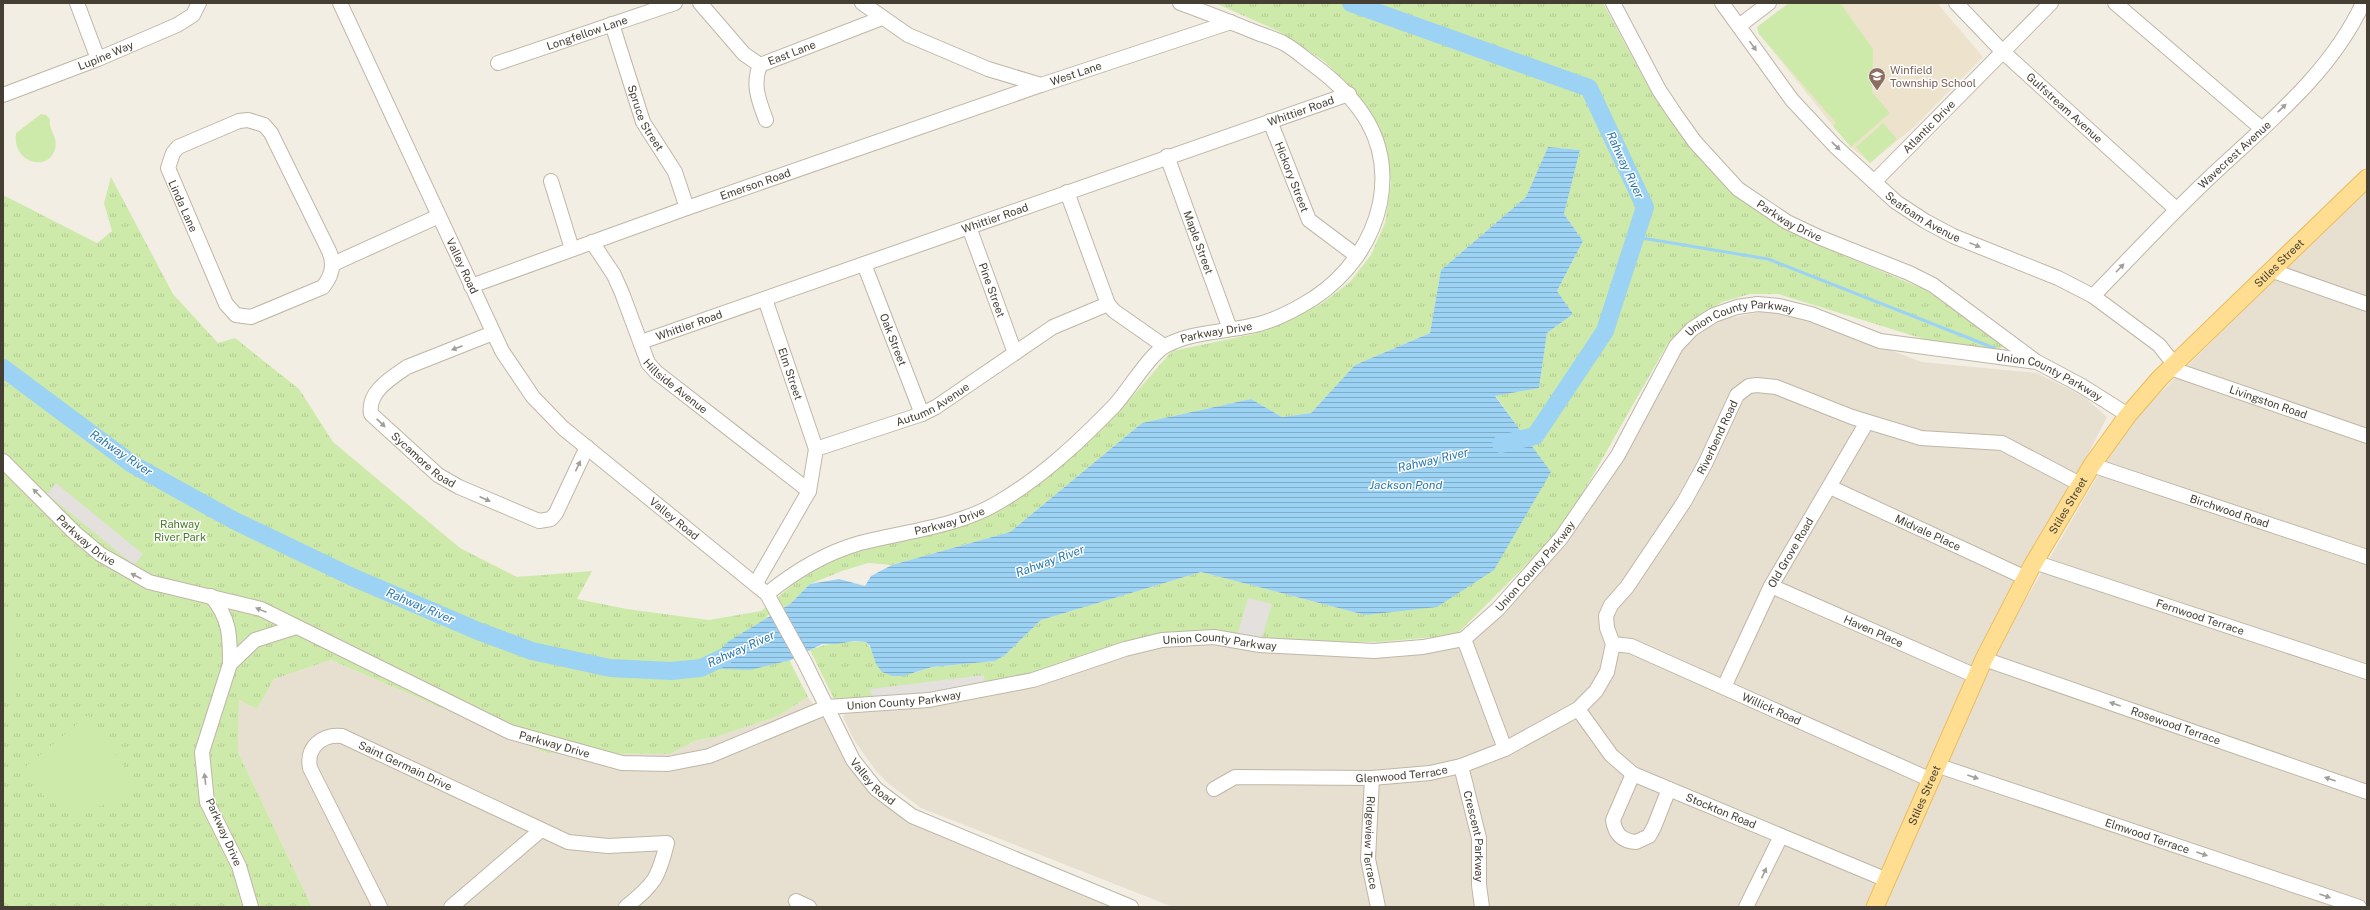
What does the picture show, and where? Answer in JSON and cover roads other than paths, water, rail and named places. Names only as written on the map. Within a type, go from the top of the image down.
[{"type":"main road","name":"Stiles Street","points":[[1875,907],[1933,772],[1984,659],[2034,562],[2092,465],[2128,415],[2172,366],[2273,271],[2367,178]]},
{"type":"street","points":[[77,3],[98,59]]},
{"type":"street","name":"Lupine Way","points":[[3,95],[98,59],[187,20],[199,3]]},
{"type":"street","name":"Valley Road","points":[[340,3],[493,333],[516,375],[533,397],[558,423],[756,583],[770,599],[804,661],[853,760],[864,776],[876,789],[912,816],[1110,903],[1131,907]]},
{"type":"street","name":"Longfellow Lane","points":[[498,63],[675,3]]},
{"type":"street","name":"East Lane","points":[[700,3],[744,54],[760,65],[882,18]]},
{"type":"street","name":"West Lane","points":[[862,3],[908,35],[957,57],[1041,85],[1231,22]]},
{"type":"street","name":"Parkway Drive","points":[[770,599],[801,568],[835,552],[859,544],[951,522],[998,504],[1028,483],[1071,448],[1115,405],[1154,355],[1164,346],[1230,329],[1266,322],[1298,307],[1325,290],[1357,256],[1377,215],[1383,175],[1374,135],[1363,113],[1349,94],[1334,79],[1285,44],[1180,3]]},
{"type":"street","name":"Parkway Drive","points":[[1613,3],[1659,90],[1675,114],[1696,142],[1738,189],[1787,222],[1934,286],[2036,362]]},
{"type":"street","name":"Seafoam Avenue","points":[[1722,3],[1792,100],[1835,146],[1896,202],[1925,221],[1953,236],[2058,278],[2093,296],[2159,345],[2172,366]]},
{"type":"street","points":[[1739,26],[1770,3]]},
{"type":"street","name":"Gulfstream Avenue","points":[[1956,3],[2002,51],[2176,209]]},
{"type":"street","name":"Atlantic Drive","points":[[1874,182],[2051,3]]},
{"type":"street","points":[[2115,3],[2261,128]]},
{"type":"street","name":"Wavecrest Avenue","points":[[2093,296],[2176,209],[2261,128],[2323,66],[2343,40],[2364,3]]},
{"type":"street","name":"Spruce Street","points":[[612,24],[643,122],[675,172],[687,208]]},
{"type":"street","points":[[760,65],[755,77],[759,102],[766,120]]},
{"type":"street","name":"Emerson Road","points":[[471,286],[687,208],[1041,85]]},
{"type":"street","name":"Whittier Road","points":[[640,342],[1167,156],[1349,94]]},
{"type":"street","name":"Linda Lane","points":[[248,120],[264,125],[271,133],[329,250],[333,264],[329,280],[315,292],[251,317],[236,315],[226,304],[170,176],[168,168],[173,153],[183,145],[239,121],[248,120]]},
{"type":"street","name":"Hickory Street","points":[[1270,121],[1309,220],[1357,256]]},
{"type":"street","name":"Maple Street","points":[[1167,156],[1230,329]]},
{"type":"street","points":[[551,181],[572,249]]},
{"type":"street","points":[[1067,192],[1108,304],[1114,311],[1164,346]]},
{"type":"street","points":[[333,264],[439,216]]},
{"type":"street","name":"Pine Street","points":[[968,227],[1014,353]]},
{"type":"street","name":"Hillside Avenue","points":[[592,242],[614,275],[648,363],[656,372],[810,491]]},
{"type":"street","name":"Oak Street","points":[[864,264],[922,414]]},
{"type":"street","points":[[2273,271],[2367,304]]},
{"type":"street","name":"Elm Street","points":[[765,299],[816,449]]},
{"type":"street","name":"Autumn Avenue","points":[[816,449],[922,414],[936,407],[1014,353],[1064,321],[1108,304]]},
{"type":"street","name":"Union County Parkway","points":[[827,707],[929,700],[1034,680],[1125,649],[1162,640],[1214,638],[1260,645],[1374,651],[1423,647],[1464,639],[1498,609],[1561,538],[1618,455],[1676,346],[1692,329],[1714,315],[1737,307],[1758,304],[1779,306],[1811,314],[1880,341],[2036,362],[2082,386],[2128,415]]},
{"type":"street","name":"Sycamore Road","points":[[493,333],[407,367],[394,375],[373,396],[370,407],[371,414],[438,476],[539,521],[550,519],[556,513],[587,447]]},
{"type":"street","name":"Livingston Road","points":[[2172,366],[2367,436]]},
{"type":"street","name":"Riverbend Road","points":[[1613,644],[1607,628],[1606,616],[1611,605],[1627,586],[1684,502],[1705,464],[1737,395],[1742,390],[1757,384],[1776,387],[1867,422],[1921,438],[2002,443],[2080,484]]},
{"type":"street","name":"Old Grove Road","points":[[1724,688],[1771,586],[1867,422]]},
{"type":"street","points":[[756,583],[810,491],[816,449]]},
{"type":"street","name":"Parkway Drive","points":[[3,462],[74,532],[100,554],[123,569],[149,582],[181,591],[211,596],[261,609],[510,732],[622,763],[668,764],[709,756],[827,707]]},
{"type":"street","name":"Birchwood Road","points":[[2092,465],[2367,557]]},
{"type":"street","name":"Midvale Place","points":[[1830,487],[2026,578]]},
{"type":"street","name":"Fernwood Terrace","points":[[2034,562],[2367,672]]},
{"type":"street","name":"Haven Place","points":[[1771,586],[1976,676]]},
{"type":"street","name":"Parkway Drive","points":[[211,596],[221,607],[226,617],[230,644],[230,664],[202,752],[208,802],[239,866],[251,907]]},
{"type":"street","name":"Parkway Drive","points":[[230,664],[254,640],[296,627]]},
{"type":"street","points":[[1464,639],[1505,749]]},
{"type":"street","points":[[1578,709],[1596,691],[1607,672],[1613,644]]},
{"type":"street","name":"Willick Road","points":[[1613,644],[1631,646],[1724,688],[1933,772]]},
{"type":"street","name":"Rosewood Terrace","points":[[1984,659],[2367,792]]},
{"type":"street","name":"Glenwood Terrace","points":[[1214,789],[1235,777],[1372,778],[1430,773],[1460,766],[1505,749],[1578,709]]},
{"type":"street","name":"Stockton Road","points":[[1578,709],[1611,755],[1633,774],[1887,880]]},
{"type":"street","name":"Saint Germain Drive","points":[[380,907],[310,768],[310,755],[313,747],[326,737],[342,736],[568,842],[587,845],[667,843],[659,873],[655,880],[626,907]]},
{"type":"street","name":"Crescent Parkway","points":[[1460,766],[1479,838],[1479,885],[1482,907]]},
{"type":"street","name":"Elmwood Terrace","points":[[1933,772],[2359,907]]},
{"type":"street","points":[[1633,774],[1613,820],[1617,834],[1624,839],[1636,842],[1649,836],[1669,789]]},
{"type":"street","name":"Ridgeview Terrace","points":[[1372,778],[1368,859],[1378,907]]},
{"type":"street","points":[[451,907],[541,830]]},
{"type":"street","points":[[1746,907],[1781,836]]},
{"type":"street","points":[[796,901],[809,907]]},
{"type":"water","name":"Jackson Pond","points":[[1548,147],[1580,150],[1564,214],[1583,241],[1557,291],[1573,314],[1547,333],[1539,388],[1495,396],[1551,472],[1494,570],[1437,607],[1365,615],[1201,572],[1041,620],[1005,655],[995,661],[932,667],[903,676],[892,676],[882,672],[876,664],[870,646],[866,642],[854,641],[837,644],[822,644],[791,660],[750,670],[701,668],[729,641],[790,604],[810,584],[839,579],[865,586],[871,576],[892,565],[1010,532],[1142,423],[1251,399],[1282,417],[1311,413],[1355,365],[1430,333],[1441,270],[1526,197]]},
{"type":"waterway","name":"Rahway River","points":[[1351,3],[1589,88],[1645,207],[1605,331],[1535,436],[1501,444]]},
{"type":"waterway","points":[[1636,237],[1768,259],[1994,348]]},
{"type":"waterway","name":"Rahway River","points":[[3,368],[132,464],[233,520],[350,576],[478,631],[532,651],[610,668],[671,671],[701,668],[724,657]]},
{"type":"place","name":"Winfield Township School","points":[[1877,91]]},
{"type":"park label","name":"Rahway River Park","points":[[180,530]]}]
